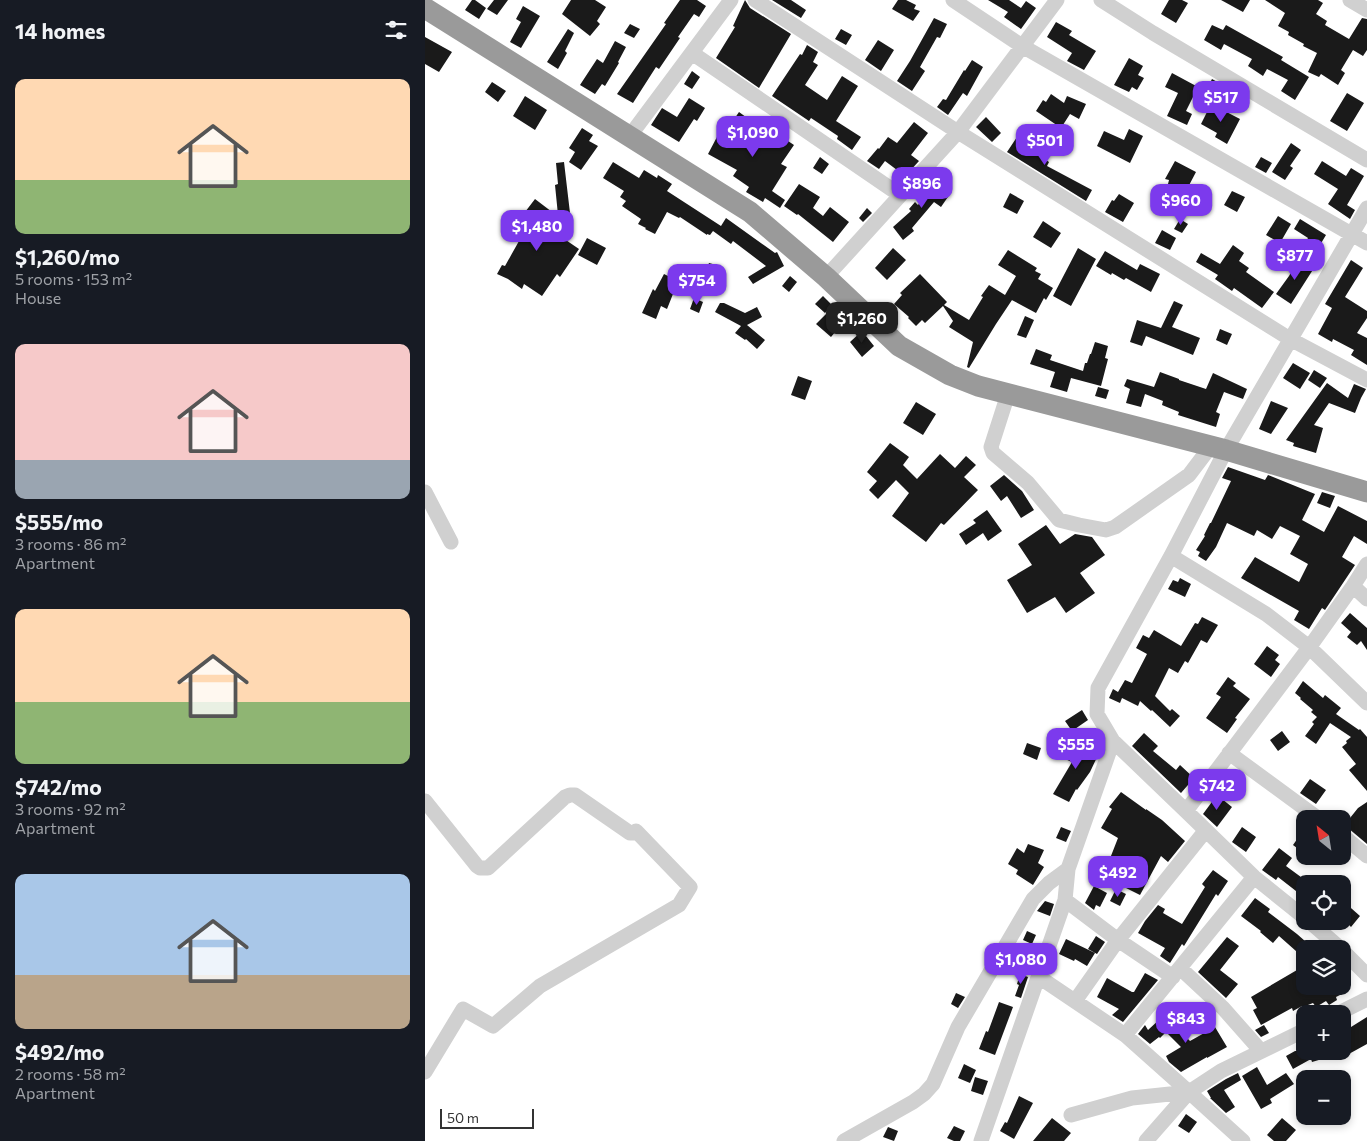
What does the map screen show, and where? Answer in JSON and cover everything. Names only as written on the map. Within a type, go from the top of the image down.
[{"type":"highway","points":[[425,8],[750,212],[826,277],[899,346],[950,375],[978,386],[1218,448],[1367,492]]},
{"type":"street","points":[[629,137],[731,0]]},
{"type":"street","points":[[755,0],[957,132],[1290,339],[1367,380]]},
{"type":"street","points":[[953,0],[1022,46],[1367,243]]},
{"type":"street","points":[[826,277],[957,132],[1057,0]]},
{"type":"street","points":[[1101,0],[1153,34],[1367,160]]},
{"type":"street","points":[[1350,0],[1367,10]]},
{"type":"street","points":[[691,53],[900,195]]},
{"type":"street","points":[[1296,911],[1254,877],[1113,741],[1097,714],[1098,688],[1171,556],[1218,448],[1290,339],[1367,208]]},
{"type":"street","points":[[1008,394],[991,447],[993,453],[1028,483],[1059,520],[1107,530],[1115,527],[1189,475],[1218,448]]},
{"type":"street","points":[[425,492],[451,542]]},
{"type":"street","points":[[1171,556],[1266,614],[1309,647],[1367,703]]},
{"type":"street","points":[[1186,811],[1309,647],[1367,564]]},
{"type":"street","points":[[1353,586],[1367,599]]},
{"type":"street","points":[[981,1141],[1065,900],[1068,869],[1113,741]]},
{"type":"street","points":[[1229,754],[1307,810]]},
{"type":"street","points":[[425,801],[477,866],[484,869],[488,868],[565,797],[575,795],[630,833],[636,831],[690,887],[679,905],[541,986],[493,1026],[463,1009],[425,1072]]},
{"type":"street","points":[[1075,1001],[1118,940],[1206,830]]},
{"type":"street","points":[[1351,843],[1367,856]]},
{"type":"street","points":[[844,1141],[913,1102],[933,1084],[958,1027],[1033,899],[1068,869]]},
{"type":"street","points":[[1125,1035],[1254,877]]},
{"type":"street","points":[[1065,900],[1118,940],[1177,972],[1223,1008],[1261,1051]]},
{"type":"street","points":[[1319,930],[1331,940]]},
{"type":"street","points":[[1351,959],[1367,975]]},
{"type":"street","points":[[1039,977],[1125,1035],[1243,1141]]},
{"type":"street","points":[[1351,1007],[1367,999]]},
{"type":"street","points":[[1146,1141],[1189,1092],[1221,1071],[1296,1034]]},
{"type":"street","points":[[1071,1115],[1132,1098],[1189,1092]]},
{"type":"building","points":[[472,0],[486,8],[479,19],[465,10]]},
{"type":"building","points":[[494,0],[508,0],[497,15],[487,9]]},
{"type":"building","points":[[571,0],[595,0],[606,7],[597,21],[600,24],[590,36],[562,14]]},
{"type":"building","points":[[680,0],[697,0],[706,6],[699,17],[694,14],[659,69],[656,67],[633,103],[617,94],[666,24],[664,23]]},
{"type":"building","points":[[745,0],[750,8],[791,34],[759,88],[716,58],[735,27],[733,26]]},
{"type":"building","points":[[772,0],[791,0],[806,10],[801,18]]},
{"type":"building","points":[[898,0],[906,0],[916,5],[914,9],[920,11],[913,21],[892,9]]},
{"type":"building","points":[[988,0],[1009,0],[1021,8],[1026,1],[1036,8],[1021,29],[1004,17],[1008,12]]},
{"type":"building","points":[[1169,0],[1182,0],[1188,3],[1176,23],[1161,14]]},
{"type":"building","points":[[1221,0],[1250,0],[1243,12]]},
{"type":"building","points":[[1265,0],[1318,0],[1323,3],[1316,14],[1327,21],[1325,25],[1349,39],[1362,18],[1367,19],[1367,50],[1363,56],[1353,50],[1341,70],[1345,73],[1338,85],[1321,74],[1319,77],[1308,72],[1317,53],[1303,46],[1304,44],[1288,35],[1289,32],[1278,26],[1285,13]]},
{"type":"building","points":[[523,6],[540,16],[521,48],[510,42],[521,22],[516,19]]},
{"type":"building","points":[[934,18],[947,24],[940,38],[937,37],[920,67],[925,71],[912,91],[897,81]]},
{"type":"building","points":[[1056,22],[1072,31],[1069,35],[1096,51],[1084,70],[1067,61],[1072,53],[1047,37]]},
{"type":"building","points":[[630,24],[640,29],[634,38],[624,33]]},
{"type":"building","points":[[1212,25],[1223,30],[1226,25],[1283,57],[1281,60],[1309,77],[1295,100],[1281,91],[1288,80],[1267,69],[1263,76],[1248,66],[1252,59],[1224,44],[1221,50],[1204,40]]},
{"type":"building","points":[[568,29],[574,33],[565,51],[567,53],[558,69],[547,62]]},
{"type":"building","points":[[841,29],[852,35],[846,45],[835,39]]},
{"type":"building","points":[[425,37],[452,52],[439,72],[425,64]]},
{"type":"building","points":[[878,40],[894,50],[881,71],[865,60]]},
{"type":"building","points":[[615,41],[626,47],[605,86],[602,84],[595,94],[580,85],[597,59],[603,63]]},
{"type":"building","points":[[807,45],[818,52],[813,62],[818,65],[805,85],[827,100],[842,76],[858,86],[836,121],[861,137],[852,150],[837,139],[838,136],[811,118],[809,121],[772,96],[800,54],[802,55]]},
{"type":"building","points":[[1129,58],[1143,66],[1138,75],[1144,78],[1137,90],[1132,87],[1129,92],[1114,85]]},
{"type":"building","points":[[972,60],[983,67],[967,96],[963,93],[948,115],[937,107],[943,99],[946,100]]},
{"type":"building","points":[[692,71],[700,77],[692,89],[684,84]]},
{"type":"building","points":[[1172,73],[1198,87],[1186,111],[1192,114],[1187,125],[1167,116],[1178,93],[1165,87]]},
{"type":"building","points":[[1212,79],[1228,88],[1220,105],[1203,97]]},
{"type":"building","points":[[492,82],[506,91],[498,102],[485,92]]},
{"type":"building","points":[[1347,93],[1364,103],[1347,131],[1330,121]]},
{"type":"building","points":[[1051,94],[1064,103],[1067,96],[1086,104],[1079,119],[1070,114],[1061,128],[1036,111],[1043,100],[1046,102]]},
{"type":"building","points":[[525,96],[547,110],[535,130],[513,116]]},
{"type":"building","points":[[689,98],[705,108],[697,121],[694,119],[679,142],[651,125],[662,108],[677,117]]},
{"type":"building","points":[[1211,104],[1240,119],[1227,144],[1215,137],[1217,133],[1201,124]]},
{"type":"building","points":[[739,112],[754,123],[750,129],[773,144],[779,135],[794,145],[781,164],[787,167],[772,191],[785,200],[780,208],[765,198],[763,202],[746,192],[749,187],[733,176],[737,170],[708,154],[718,135],[722,137]]},
{"type":"building","points":[[986,117],[1001,133],[992,142],[976,127]]},
{"type":"building","points":[[914,122],[928,133],[911,155],[919,161],[908,173],[904,169],[901,173],[885,161],[879,169],[867,161],[888,137],[897,143]]},
{"type":"building","points":[[582,128],[593,135],[589,141],[598,146],[581,170],[569,162],[575,152],[569,148]]},
{"type":"building","points":[[1129,129],[1143,136],[1130,163],[1097,146],[1104,131],[1124,140]]},
{"type":"building","points":[[1019,134],[1023,134],[1035,142],[1030,149],[1049,162],[1047,166],[1092,190],[1086,201],[1007,152]]},
{"type":"building","points":[[1291,143],[1301,150],[1290,166],[1293,168],[1285,180],[1272,172]]},
{"type":"building","points":[[820,157],[829,164],[822,174],[813,168]]},
{"type":"building","points":[[1261,157],[1272,163],[1266,173],[1255,167]]},
{"type":"building","points":[[1175,161],[1196,172],[1185,193],[1168,184],[1169,180],[1165,179]]},
{"type":"building","points":[[1322,161],[1346,176],[1351,168],[1364,176],[1347,205],[1355,210],[1350,219],[1328,204],[1338,189],[1314,174]]},
{"type":"building","points":[[564,162],[570,213],[558,215],[555,185],[558,184],[556,163]]},
{"type":"building","points":[[613,162],[639,178],[644,170],[657,178],[658,175],[672,184],[667,191],[721,226],[726,218],[775,253],[777,252],[784,266],[753,284],[748,277],[766,266],[733,241],[731,244],[713,231],[710,235],[707,235],[680,217],[667,212],[655,234],[645,229],[638,224],[641,219],[622,206],[626,201],[620,197],[624,191],[603,178]]},
{"type":"building","points":[[936,180],[952,191],[941,207],[934,202],[912,228],[914,231],[903,240],[893,227],[911,211],[909,209],[915,202],[918,205]]},
{"type":"building","points":[[799,184],[820,197],[813,208],[823,216],[830,207],[849,222],[833,242],[798,214],[784,206]]},
{"type":"building","points":[[1232,191],[1245,197],[1237,212],[1224,205]]},
{"type":"building","points":[[1010,193],[1024,201],[1017,214],[1003,207]]},
{"type":"building","points":[[1119,194],[1134,203],[1123,222],[1105,212],[1112,200],[1114,201]]},
{"type":"building","points":[[535,199],[556,215],[532,217],[579,249],[560,277],[557,274],[542,296],[524,284],[522,289],[497,274],[502,265],[505,266],[519,241],[509,233]]},
{"type":"building","points":[[867,208],[872,213],[863,222],[859,218]]},
{"type":"building","points":[[1278,216],[1291,224],[1280,243],[1266,235]]},
{"type":"building","points":[[1180,219],[1188,224],[1182,233],[1174,229]]},
{"type":"building","points":[[1300,219],[1326,235],[1320,245],[1317,243],[1308,259],[1299,253],[1308,238],[1294,229]]},
{"type":"building","points":[[1043,221],[1061,233],[1051,248],[1033,237]]},
{"type":"building","points":[[1162,230],[1176,238],[1170,250],[1155,243]]},
{"type":"building","points":[[587,238],[606,248],[597,265],[578,255]]},
{"type":"building","points":[[1233,245],[1244,253],[1239,261],[1249,268],[1246,272],[1274,292],[1262,308],[1234,288],[1232,291],[1215,279],[1218,275],[1196,262],[1201,253],[1220,264]]},
{"type":"building","points":[[893,248],[906,260],[887,280],[875,268]]},
{"type":"building","points":[[1078,248],[1096,259],[1071,306],[1053,296]]},
{"type":"building","points":[[1008,250],[1037,268],[1035,271],[1041,274],[1038,279],[1053,288],[1046,300],[1044,298],[1036,313],[1012,300],[969,368],[967,367],[973,342],[949,327],[953,321],[943,306],[925,323],[922,320],[916,326],[894,304],[902,295],[900,293],[920,274],[947,302],[944,305],[969,320],[989,285],[1005,295],[1016,276],[998,265]]},
{"type":"building","points":[[1105,251],[1137,270],[1140,264],[1160,274],[1151,292],[1126,278],[1124,280],[1112,273],[1111,275],[1096,266]]},
{"type":"building","points":[[1299,259],[1314,268],[1291,304],[1276,294]]},
{"type":"building","points":[[1351,260],[1363,268],[1345,297],[1367,311],[1367,318],[1357,333],[1367,338],[1367,365],[1351,355],[1354,350],[1333,339],[1332,342],[1318,334],[1332,308],[1325,304]]},
{"type":"building","points":[[709,263],[720,266],[716,278],[704,275]]},
{"type":"building","points":[[664,274],[682,283],[675,295],[673,294],[667,309],[661,306],[656,319],[642,313],[653,289],[655,291]]},
{"type":"building","points":[[790,276],[797,282],[789,292],[782,286]]},
{"type":"building","points":[[823,296],[832,305],[825,313],[815,304]]},
{"type":"building","points":[[694,298],[703,302],[699,313],[690,309]]},
{"type":"building","points":[[1174,301],[1183,305],[1172,327],[1200,338],[1193,355],[1146,336],[1142,346],[1130,342],[1137,320],[1161,328]]},
{"type":"building","points":[[720,303],[745,313],[757,307],[762,317],[747,325],[765,340],[757,349],[746,339],[735,333],[741,326],[715,312]]},
{"type":"building","points":[[827,313],[841,325],[831,337],[816,324]]},
{"type":"building","points":[[1025,316],[1034,320],[1026,338],[1017,335]]},
{"type":"building","points":[[1220,329],[1232,334],[1227,345],[1216,340]]},
{"type":"building","points":[[862,331],[874,346],[862,357],[850,342]]},
{"type":"building","points":[[1095,342],[1108,346],[1105,358],[1108,359],[1101,386],[1071,378],[1067,392],[1050,387],[1055,372],[1030,364],[1036,349],[1052,355],[1050,360],[1083,371]]},
{"type":"building","points":[[1293,363],[1310,373],[1300,389],[1283,378]]},
{"type":"building","points":[[1314,370],[1327,378],[1320,388],[1308,380]]},
{"type":"building","points":[[1160,372],[1206,389],[1213,373],[1247,389],[1243,399],[1224,392],[1216,412],[1220,414],[1216,427],[1178,415],[1179,412],[1162,405],[1163,401],[1145,394],[1141,407],[1126,403],[1130,389],[1124,386],[1127,379],[1154,387]]},
{"type":"building","points":[[798,376],[812,381],[805,400],[791,395]]},
{"type":"building","points":[[1327,383],[1348,398],[1354,384],[1366,389],[1355,413],[1329,403],[1314,425],[1323,428],[1316,453],[1293,446],[1294,443],[1286,440]]},
{"type":"building","points":[[1098,387],[1109,390],[1106,399],[1095,396]]},
{"type":"building","points":[[1271,401],[1288,408],[1271,434],[1259,429]]},
{"type":"building","points":[[916,402],[936,414],[923,435],[903,423]]},
{"type":"building","points":[[890,443],[909,457],[903,465],[917,479],[940,454],[955,468],[966,456],[976,465],[964,477],[978,490],[944,525],[941,523],[926,542],[892,516],[909,493],[896,480],[878,499],[869,490],[877,481],[867,472]]},
{"type":"building","points":[[1228,467],[1265,480],[1268,475],[1315,494],[1302,520],[1324,532],[1338,506],[1367,521],[1367,544],[1354,536],[1342,557],[1355,565],[1325,610],[1322,608],[1309,629],[1294,620],[1299,611],[1241,578],[1255,557],[1299,582],[1308,564],[1290,554],[1300,536],[1280,526],[1272,539],[1257,530],[1254,536],[1227,523],[1216,547],[1206,561],[1198,556],[1200,552],[1196,550],[1205,536],[1231,481],[1222,478]]},
{"type":"building","points":[[1004,475],[1022,491],[1034,510],[1021,518],[1007,496],[1001,501],[990,486]]},
{"type":"building","points":[[1322,492],[1335,496],[1330,508],[1317,503]]},
{"type":"building","points":[[987,510],[1002,531],[988,541],[983,533],[966,545],[959,534],[976,523],[973,520]]},
{"type":"building","points":[[1046,525],[1060,544],[1075,534],[1092,537],[1105,555],[1080,573],[1095,593],[1066,613],[1055,597],[1027,613],[1007,580],[1032,565],[1018,544]]},
{"type":"building","points":[[1180,578],[1191,584],[1185,597],[1168,589],[1173,580],[1178,582]]},
{"type":"building","points":[[1350,613],[1367,628],[1367,650],[1361,641],[1357,645],[1347,637],[1351,632],[1341,623]]},
{"type":"building","points":[[1202,617],[1218,625],[1207,643],[1201,640],[1188,663],[1185,661],[1178,673],[1169,668],[1155,696],[1170,711],[1172,709],[1180,716],[1170,727],[1140,701],[1138,706],[1122,698],[1120,703],[1109,698],[1113,689],[1118,692],[1125,680],[1132,683],[1147,654],[1136,648],[1143,635],[1149,638],[1154,630],[1181,646],[1195,623],[1198,624]]},
{"type":"building","points":[[1267,646],[1279,655],[1275,660],[1280,664],[1271,677],[1254,664]]},
{"type":"building","points":[[1228,677],[1236,683],[1233,686],[1250,699],[1235,718],[1237,719],[1227,733],[1206,718],[1221,697],[1216,694]]},
{"type":"building","points":[[1303,681],[1323,698],[1325,695],[1341,708],[1336,714],[1360,729],[1367,737],[1367,791],[1349,770],[1356,764],[1342,747],[1351,737],[1330,723],[1316,744],[1305,736],[1314,724],[1312,722],[1317,717],[1311,712],[1313,710],[1295,693]]},
{"type":"building","points":[[1082,710],[1088,720],[1072,731],[1065,721]]},
{"type":"building","points":[[1282,731],[1290,742],[1278,751],[1270,740]]},
{"type":"building","points":[[1144,733],[1158,746],[1153,751],[1176,770],[1180,765],[1194,778],[1181,793],[1132,746]]},
{"type":"building","points":[[1076,741],[1099,753],[1090,772],[1076,789],[1069,802],[1053,794],[1072,762],[1065,759]]},
{"type":"building","points":[[1027,743],[1041,748],[1037,760],[1023,754]]},
{"type":"building","points":[[1310,779],[1326,790],[1316,804],[1300,793]]},
{"type":"building","points":[[1121,792],[1162,820],[1185,841],[1168,862],[1161,856],[1140,895],[1124,887],[1130,875],[1123,871],[1124,868],[1109,861],[1118,838],[1101,828],[1112,809],[1109,807]]},
{"type":"building","points":[[1217,795],[1232,807],[1217,827],[1203,814]]},
{"type":"building","points":[[1367,802],[1367,844],[1351,831],[1351,817],[1358,808]]},
{"type":"building","points":[[1061,827],[1071,831],[1066,842],[1056,838]]},
{"type":"building","points":[[1242,827],[1256,837],[1246,852],[1232,842]]},
{"type":"building","points":[[1028,844],[1044,850],[1038,863],[1044,867],[1033,885],[1016,874],[1018,870],[1008,864],[1017,848],[1024,853]]},
{"type":"building","points":[[1279,848],[1292,858],[1286,866],[1298,875],[1296,875],[1296,891],[1278,877],[1276,880],[1262,870]]},
{"type":"building","points":[[1213,870],[1228,881],[1218,896],[1216,894],[1184,946],[1182,944],[1170,963],[1160,956],[1165,948],[1138,933],[1158,905],[1165,909],[1163,913],[1182,924],[1205,887],[1202,884]]},
{"type":"building","points":[[1094,886],[1107,893],[1100,907],[1096,905],[1094,910],[1085,903]]},
{"type":"building","points":[[1116,889],[1126,894],[1120,906],[1110,901]]},
{"type":"building","points":[[1255,898],[1270,909],[1268,912],[1304,940],[1296,940],[1296,951],[1279,936],[1273,943],[1241,916]]},
{"type":"building","points":[[1045,901],[1054,904],[1050,916],[1037,911]]},
{"type":"building","points":[[1351,908],[1360,916],[1351,927]]},
{"type":"building","points":[[1027,931],[1036,935],[1032,944],[1023,940]]},
{"type":"building","points":[[1096,936],[1105,942],[1097,954],[1088,949]]},
{"type":"building","points":[[1227,937],[1239,946],[1220,970],[1238,984],[1226,998],[1198,972]]},
{"type":"building","points":[[1066,939],[1095,953],[1087,966],[1075,959],[1074,961],[1059,954]]},
{"type":"building","points":[[1296,971],[1296,995],[1340,995],[1336,997],[1337,1000],[1329,1005],[1326,1001],[1319,1005],[1313,1003],[1296,1005],[1296,1009],[1293,1011],[1292,1008],[1261,1025],[1253,1010],[1257,1008],[1251,997]]},
{"type":"building","points":[[1145,973],[1158,980],[1123,1022],[1112,1015],[1119,1009],[1097,997],[1107,978],[1134,992]]},
{"type":"building","points":[[1020,974],[1028,977],[1021,998],[1015,996]]},
{"type":"building","points":[[956,993],[965,997],[958,1008],[951,1004]]},
{"type":"building","points":[[999,1002],[1013,1007],[995,1055],[979,1049],[986,1031],[988,1032]]},
{"type":"building","points":[[1367,1017],[1367,1044],[1351,1053],[1351,1027]]},
{"type":"building","points":[[1160,1019],[1166,1025],[1170,1021],[1190,1041],[1215,1027],[1227,1047],[1181,1072],[1169,1062],[1166,1056],[1181,1047],[1166,1032],[1150,1044],[1138,1034],[1145,1025],[1148,1030]]},
{"type":"building","points":[[1264,1025],[1269,1033],[1261,1037],[1255,1030]]},
{"type":"building","points":[[1296,1051],[1296,1060],[1309,1060],[1293,1069],[1286,1056]]},
{"type":"building","points":[[964,1064],[976,1070],[970,1083],[958,1078]]},
{"type":"building","points":[[1257,1067],[1267,1085],[1286,1073],[1294,1084],[1270,1099],[1272,1103],[1261,1109],[1242,1076]]},
{"type":"building","points":[[1238,1073],[1241,1080],[1224,1090],[1235,1107],[1226,1113],[1210,1098],[1207,1091]]},
{"type":"building","points":[[975,1077],[988,1081],[983,1095],[971,1091]]},
{"type":"building","points":[[1019,1096],[1033,1103],[1014,1139],[1000,1131],[1005,1122],[1007,1123]]},
{"type":"building","points":[[1186,1114],[1197,1122],[1189,1133],[1178,1126]]},
{"type":"building","points":[[1052,1118],[1071,1133],[1064,1141],[1033,1141]]},
{"type":"building","points":[[1282,1118],[1296,1130],[1286,1141],[1274,1141],[1267,1135]]},
{"type":"building","points":[[954,1126],[965,1131],[960,1141],[947,1138]]},
{"type":"building","points":[[888,1127],[898,1131],[894,1141],[883,1137]]}]
